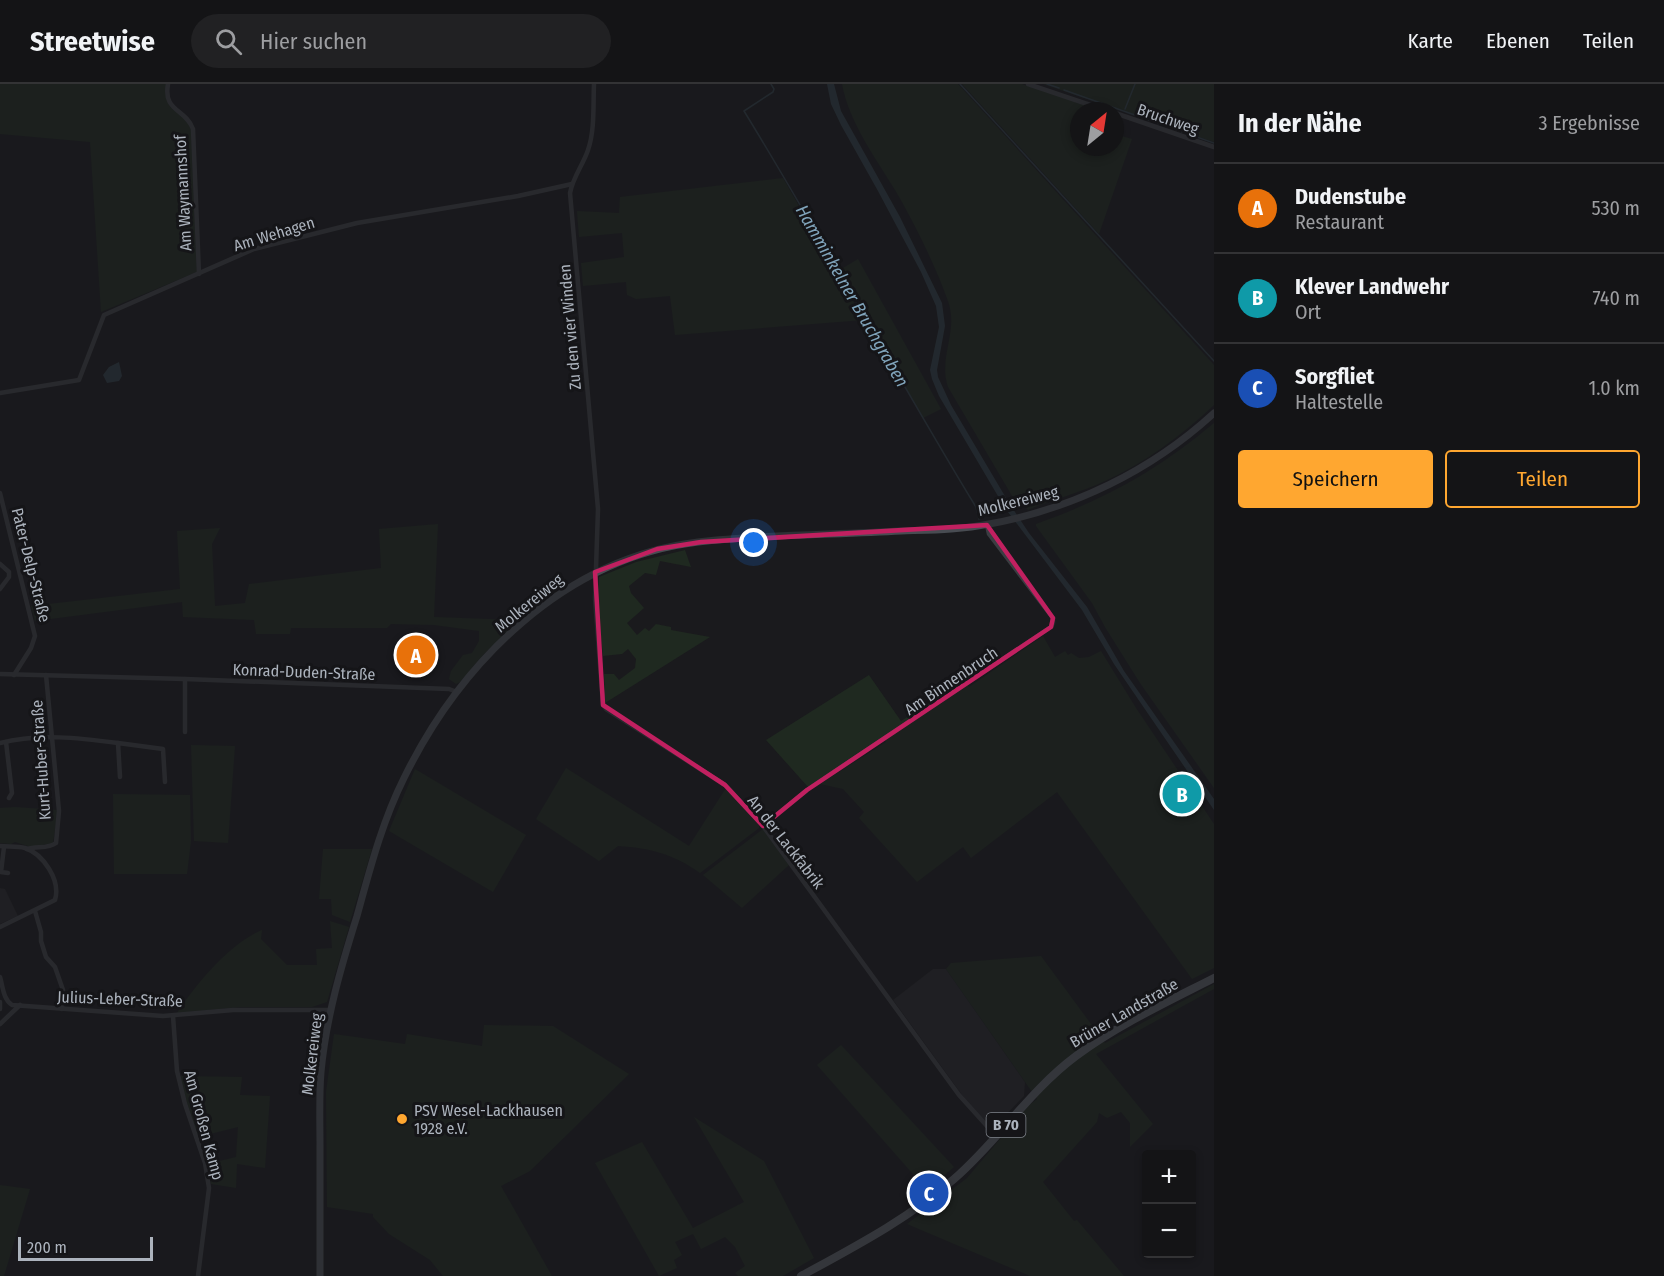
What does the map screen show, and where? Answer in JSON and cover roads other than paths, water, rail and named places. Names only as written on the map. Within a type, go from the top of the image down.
[{"type":"main road","name":"Molkereiweg","points":[[320,1276],[321,1073],[331,1010],[377,846],[392,804],[426,737],[486,657],[515,629],[557,594],[595,572],[616,562],[657,549],[701,542],[949,529],[987,525],[1023,517],[1082,498],[1134,471],[1186,437],[1214,413]]},
{"type":"main road","name":"Brüner Landstraße","points":[[801,1276],[911,1213],[954,1179],[1030,1098],[1075,1057],[1119,1028],[1214,978]]},
{"type":"street","name":"Am Waymannshof","points":[[168,84],[167,99],[170,105],[190,121],[193,129],[199,274]]},
{"type":"street","name":"Zu den vier Winden","points":[[594,84],[591,140],[570,193],[598,509],[595,572]]},
{"type":"street","points":[[1028,84],[1081,102]]},
{"type":"street","name":"Bruchweg","points":[[1124,117],[1214,147]]},
{"type":"street","name":"Am Wehagen","points":[[0,393],[79,380],[104,315],[254,249],[336,228],[572,184]]},
{"type":"street","name":"Pater-Delp-Straße","points":[[0,492],[35,636],[31,648],[14,675]]},
{"type":"street","name":"Am Binnenbruch","points":[[763,826],[807,790],[1051,627],[1053,618],[989,534],[987,525]]},
{"type":"street","points":[[0,564],[9,572],[9,577],[0,589]]},
{"type":"street","name":"An der Lackfabrik","points":[[595,572],[603,705],[725,785],[763,826],[959,1095],[996,1136]]},
{"type":"street","name":"Konrad-Duden-Straße","points":[[0,674],[440,689],[458,692]]},
{"type":"street","name":"Kurt-Huber-Straße","points":[[27,849],[51,847],[56,843],[59,811],[46,675]]},
{"type":"street","points":[[185,679],[185,732]]},
{"type":"street","points":[[9,798],[12,793],[3,743],[27,738],[83,739],[163,749],[165,782]]},
{"type":"street","points":[[118,743],[120,777]]},
{"type":"street","points":[[0,927],[35,911],[55,900],[57,896],[53,877],[48,867],[27,849],[2,847],[2,872],[8,873]]},
{"type":"street","points":[[35,911],[46,957],[55,967],[63,990],[62,1009]]},
{"type":"street","points":[[0,977],[8,1002],[12,1005],[20,1005]]},
{"type":"street","points":[[0,1002],[0,1009]]},
{"type":"street","points":[[0,1024],[20,1005]]},
{"type":"street","name":"Julius-Leber-Straße","points":[[20,1005],[173,1016],[254,1009],[331,1010]]},
{"type":"street","name":"Am Großen Kamp","points":[[173,1016],[177,1071],[185,1104],[205,1163],[209,1188],[198,1276]]},
{"type":"waterway","name":"Hamminkelner Bruchgraben","points":[[771,84],[773,92],[744,111],[976,507],[979,519]]},
{"type":"waterway","points":[[960,84],[1214,361]]},
{"type":"waterway","points":[[1047,84],[1059,88]]},
{"type":"waterway","points":[[1125,109],[1135,84]]},
{"type":"waterway","points":[[1064,90],[1214,143]]},
{"type":"place","name":"Dudenstube","points":[[416,655]]},
{"type":"place","name":"Klever Landwehr","points":[[1182,794]]},
{"type":"place","name":"PSV Wesel-Lackhausen 1928 e.V.","points":[[402,1119]]},
{"type":"place","name":"Sorgfliet","points":[[929,1193]]}]
